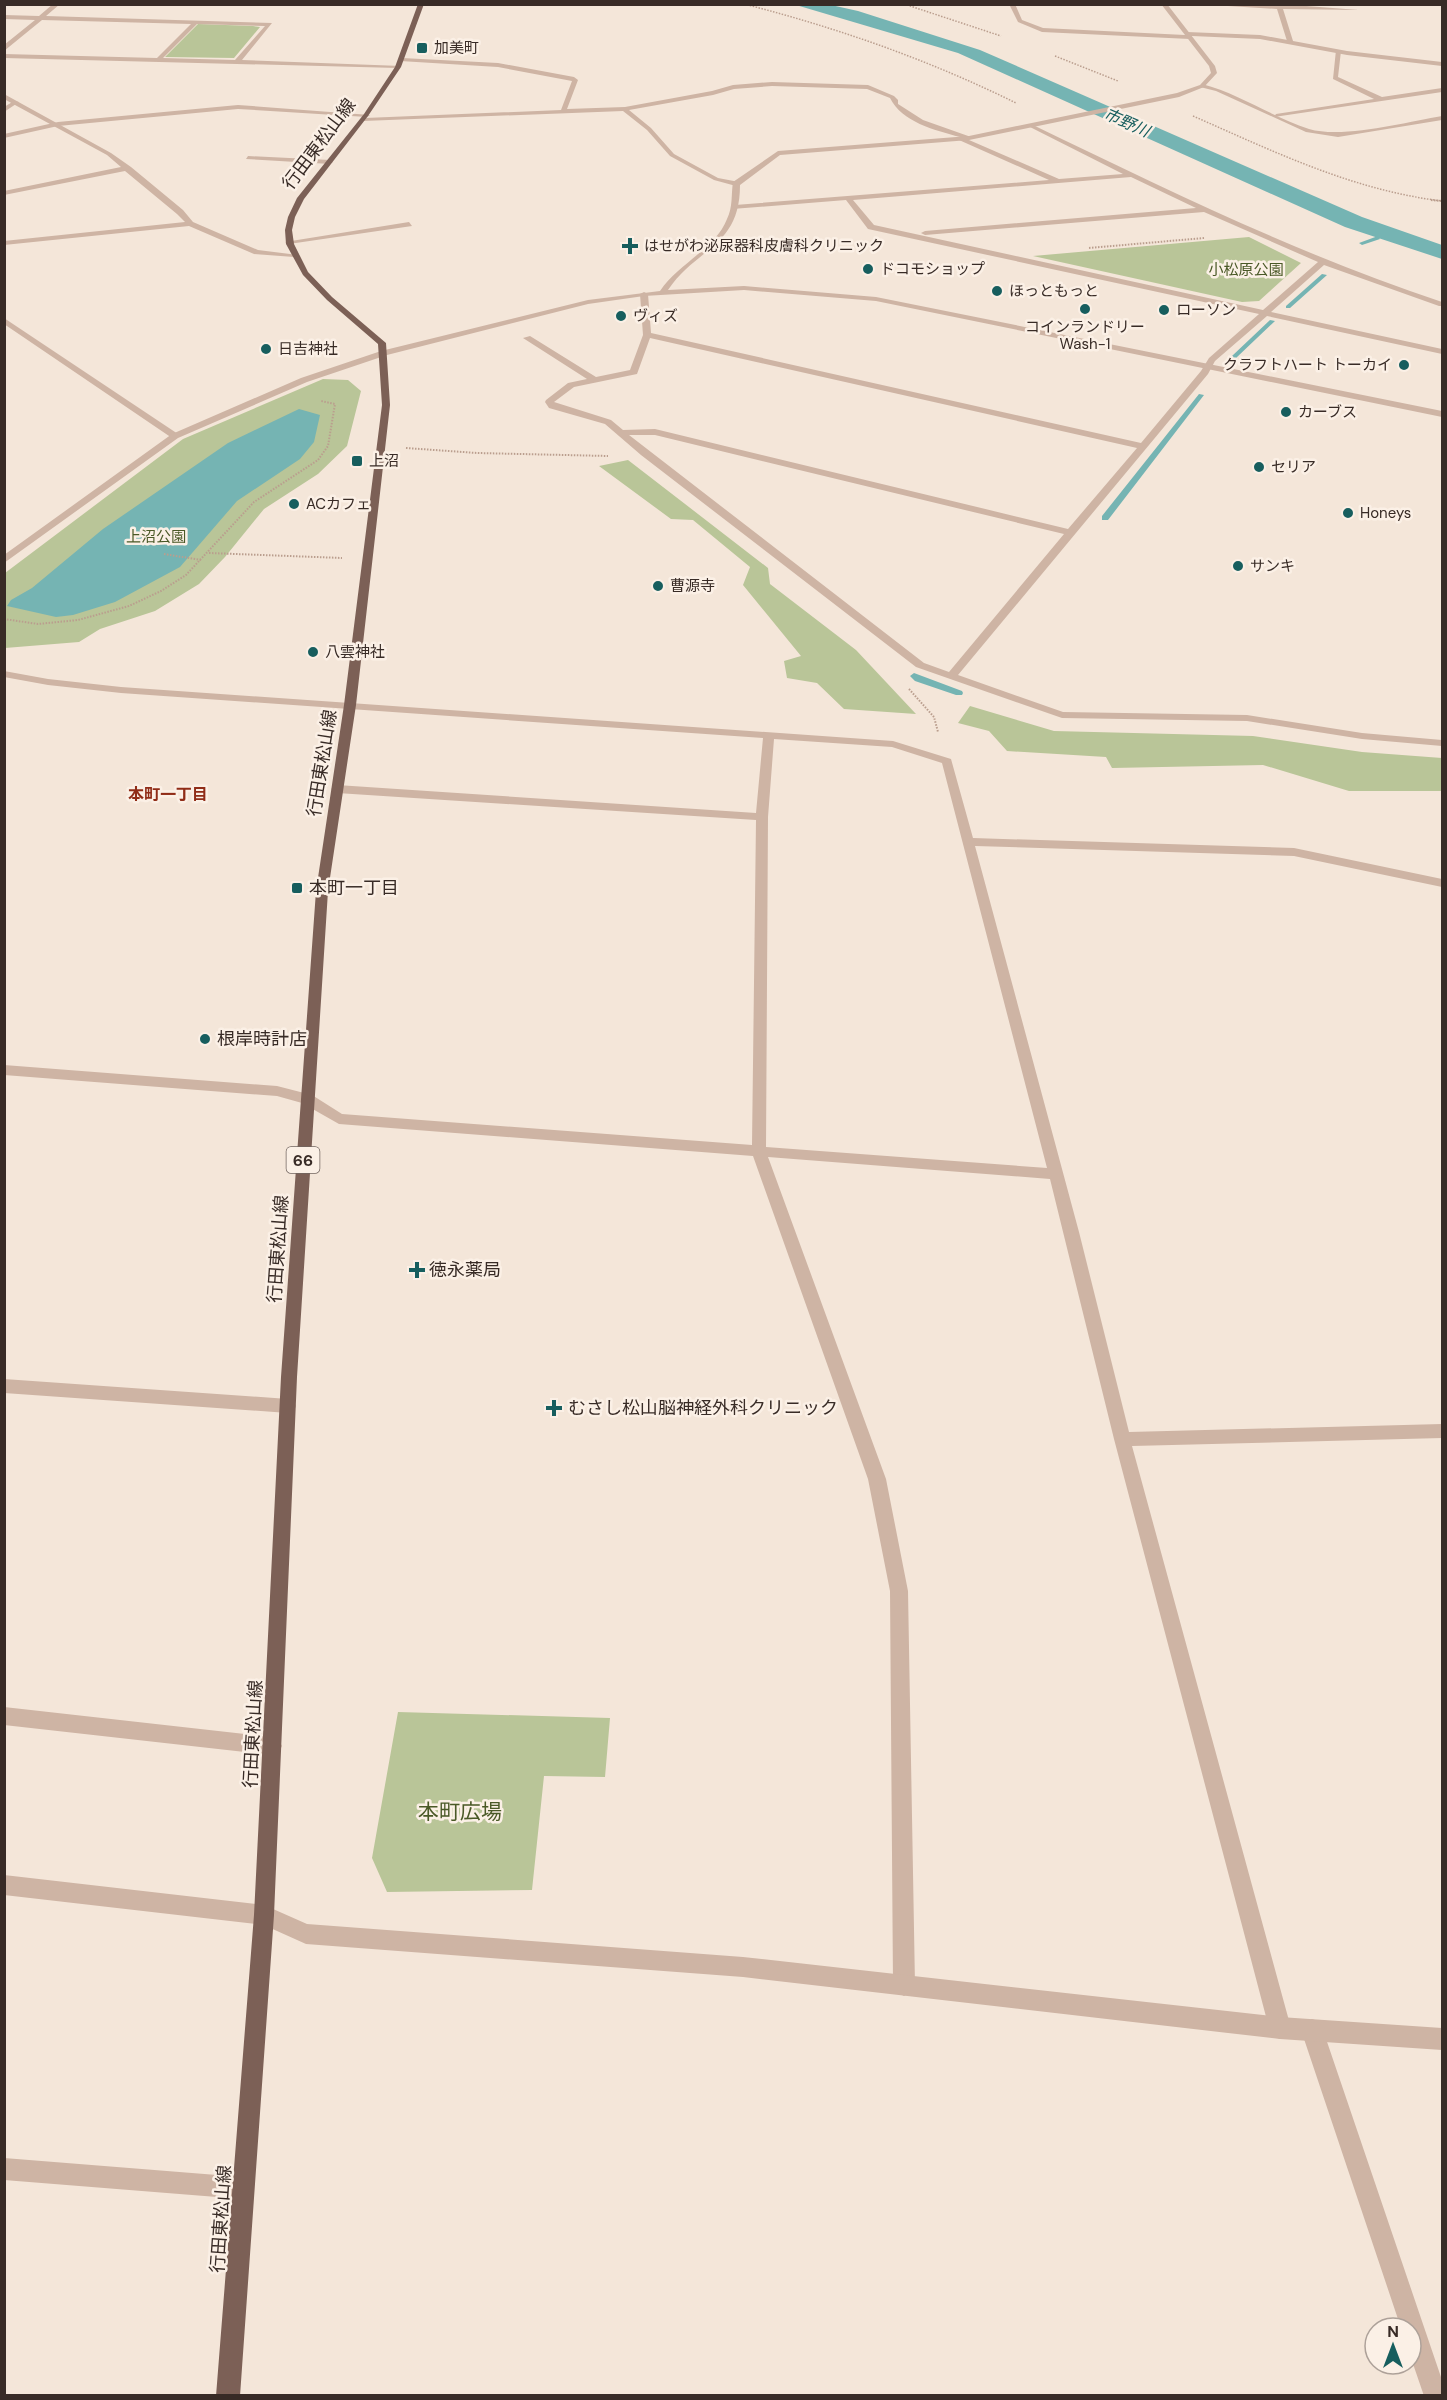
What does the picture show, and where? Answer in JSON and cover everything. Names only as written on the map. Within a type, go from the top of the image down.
[{"type":"main road","name":"行田東松山線","points":[[291,248],[291,217],[304,195],[366,117],[400,63],[413,20],[421,4]]},
{"type":"main road","points":[[291,248],[322,290],[382,343],[384,353]]},
{"type":"main road","name":"行田東松山線","points":[[228,2396],[264,1915],[288,1406],[322,891],[350,705],[386,405],[384,353]]},
{"type":"street","points":[[4,49],[57,4]]},
{"type":"street","points":[[1012,4],[1020,21],[1042,30],[1188,36],[1237,35],[1443,64]]},
{"type":"street","points":[[736,184],[778,153],[965,138],[1179,95],[1202,86],[1214,73],[1212,66],[1164,4]]},
{"type":"street","points":[[1199,4],[1356,10]]},
{"type":"street","points":[[1279,6],[1290,41]]},
{"type":"street","points":[[4,17],[270,24],[237,62]]},
{"type":"street","points":[[158,60],[196,22]]},
{"type":"street","points":[[1338,51],[1335,78],[1380,99]]},
{"type":"street","points":[[4,56],[498,65],[572,78],[574,80],[564,110]]},
{"type":"street","points":[[4,136],[58,124],[249,106],[366,117],[623,108],[713,93],[733,87],[772,84],[868,87],[892,97],[895,105],[903,112],[926,124],[965,138],[1059,181]]},
{"type":"street","points":[[1202,86],[1218,90],[1308,131],[1331,135],[1443,118]]},
{"type":"street","points":[[1276,116],[1443,90]]},
{"type":"street","points":[[4,96],[58,124],[129,168],[180,212],[190,224],[257,252],[291,248],[409,224]]},
{"type":"street","points":[[4,110],[16,102]]},
{"type":"street","points":[[623,108],[649,129],[672,155],[716,179],[736,184]]},
{"type":"street","points":[[1031,126],[1204,210],[1322,263],[1443,304]]},
{"type":"street","points":[[248,158],[330,162]]},
{"type":"street","points":[[4,193],[129,168]]},
{"type":"street","points":[[735,207],[1133,175]]},
{"type":"street","points":[[663,292],[670,278],[703,253],[729,225],[735,207],[736,184]]},
{"type":"street","points":[[848,198],[871,227],[1443,352]]},
{"type":"street","points":[[907,234],[1204,210]]},
{"type":"street","points":[[4,243],[190,224]]},
{"type":"street","points":[[951,676],[1209,367],[1212,360],[1322,263]]},
{"type":"street","points":[[4,560],[175,436],[304,380],[384,353],[588,302],[663,292],[753,288],[852,296],[1443,414]]},
{"type":"street","points":[[644,294],[647,335],[634,372],[571,385],[549,402],[552,406],[608,422],[920,665],[1062,715],[1246,718],[1362,736],[1443,743]]},
{"type":"street","points":[[4,320],[175,436]]},
{"type":"street","points":[[647,335],[1142,446]]},
{"type":"street","points":[[527,338],[594,380]]},
{"type":"street","points":[[621,433],[655,432],[1071,533]]},
{"type":"street","points":[[4,674],[48,682],[122,690],[893,744],[947,761],[970,842],[1122,1439],[1280,2028]]},
{"type":"street","points":[[769,736],[762,817],[759,1152],[877,1479],[899,1591],[904,1985]]},
{"type":"street","points":[[337,789],[762,817]]},
{"type":"street","points":[[970,842],[1294,852],[1443,883]]},
{"type":"street","points":[[4,1070],[277,1091],[308,1099],[339,1119],[1055,1174]]},
{"type":"street","points":[[4,1386],[288,1406]]},
{"type":"street","points":[[1122,1439],[1443,1431]]},
{"type":"street","points":[[4,1716],[272,1746]]},
{"type":"street","points":[[4,1884],[264,1915],[306,1934],[743,1967],[1280,2028],[1443,2039]]},
{"type":"street","points":[[1312,2030],[1436,2396]]},
{"type":"street","points":[[4,2169],[242,2188]]},
{"type":"path","points":[[744,4],[818,24],[930,63],[1055,121]]},
{"type":"path","points":[[1156,100],[1324,173],[1368,189],[1415,199],[1443,201]]},
{"type":"path","points":[[1081,248],[1253,233]]},
{"type":"path","points":[[4,619],[38,624],[102,615],[160,591],[186,575],[254,502],[318,460],[328,446],[335,404],[317,401]]},
{"type":"path","points":[[401,447],[477,453],[614,456]]},
{"type":"path","points":[[208,553],[368,559]]},
{"type":"path","points":[[164,554],[202,560]]},
{"type":"path","points":[[902,681],[934,717],[947,761]]},
{"type":"green space","points":[[198,24],[260,27],[234,58],[165,57]]},
{"type":"green space","name":"小松原公園","points":[[1249,237],[1301,263],[1259,301],[1242,302],[1033,256]]},
{"type":"green space","name":"上沼公園","points":[[323,379],[348,380],[361,391],[347,446],[318,474],[264,509],[225,557],[199,584],[155,611],[100,629],[79,642],[5,648],[5,573],[183,439]]},
{"type":"green space","points":[[628,460],[768,568],[770,584],[856,650],[916,714],[844,709],[817,683],[787,678],[784,661],[801,656],[743,585],[750,567],[693,520],[671,519],[599,466]]},
{"type":"green space","points":[[970,706],[1054,731],[1253,736],[1362,752],[1442,758],[1442,791],[1349,791],[1263,765],[1112,768],[1106,757],[1007,751],[989,731],[958,723]]},
{"type":"green space","name":"本町広場","points":[[398,1712],[610,1718],[605,1777],[544,1776],[532,1890],[387,1892],[372,1858]]},
{"type":"water","name":"市野川","points":[[796,5],[831,5],[858,11],[980,50],[1362,217],[1442,245],[1442,259],[1345,227],[958,53]]},
{"type":"water","points":[[299,409],[320,415],[314,442],[300,459],[237,501],[180,567],[115,602],[73,615],[56,617],[7,606],[11,600],[32,588],[103,529],[228,443]]},
{"type":"waterway","points":[[1362,243],[1378,238]]},
{"type":"waterway","points":[[1334,261],[1335,255]]},
{"type":"waterway","points":[[1288,307],[1324,275]]},
{"type":"waterway","points":[[1234,357],[1272,321]]},
{"type":"waterway","points":[[1105,518],[1201,395]]},
{"type":"waterway","points":[[914,676],[959,693]]},
{"type":"place","name":"加美町","points":[[422,48]]},
{"type":"place","name":"はせがわ泌尿器科皮膚科クリニック","points":[[630,246]]},
{"type":"place","name":"ドコモショップ","points":[[868,269]]},
{"type":"place","name":"ほっともっと","points":[[997,291]]},
{"type":"place","name":"コインランドリー Wash-1","points":[[1085,309]]},
{"type":"place","name":"ローソン","points":[[1164,310]]},
{"type":"place","name":"ヴィズ","points":[[621,316]]},
{"type":"place","name":"日吉神社","points":[[266,349]]},
{"type":"place","name":"クラフトハート トーカイ","points":[[1404,365]]},
{"type":"place","name":"カーブス","points":[[1286,412]]},
{"type":"place","name":"上沼","points":[[357,461]]},
{"type":"place","name":"セリア","points":[[1259,467]]},
{"type":"place","name":"ACカフェ","points":[[294,504]]},
{"type":"place","name":"Honeys","points":[[1348,513]]},
{"type":"place","name":"サンキ","points":[[1238,566]]},
{"type":"place","name":"曹源寺","points":[[658,586]]},
{"type":"place","name":"八雲神社","points":[[313,652]]},
{"type":"place","name":"本町一丁目","points":[[297,888]]},
{"type":"place","name":"根岸時計店","points":[[205,1039]]},
{"type":"place","name":"徳永薬局","points":[[417,1270]]},
{"type":"place","name":"むさし松山脳神経外科クリニック","points":[[554,1408]]},
{"type":"district","name":"本町一丁目","points":[[168,794]]}]
